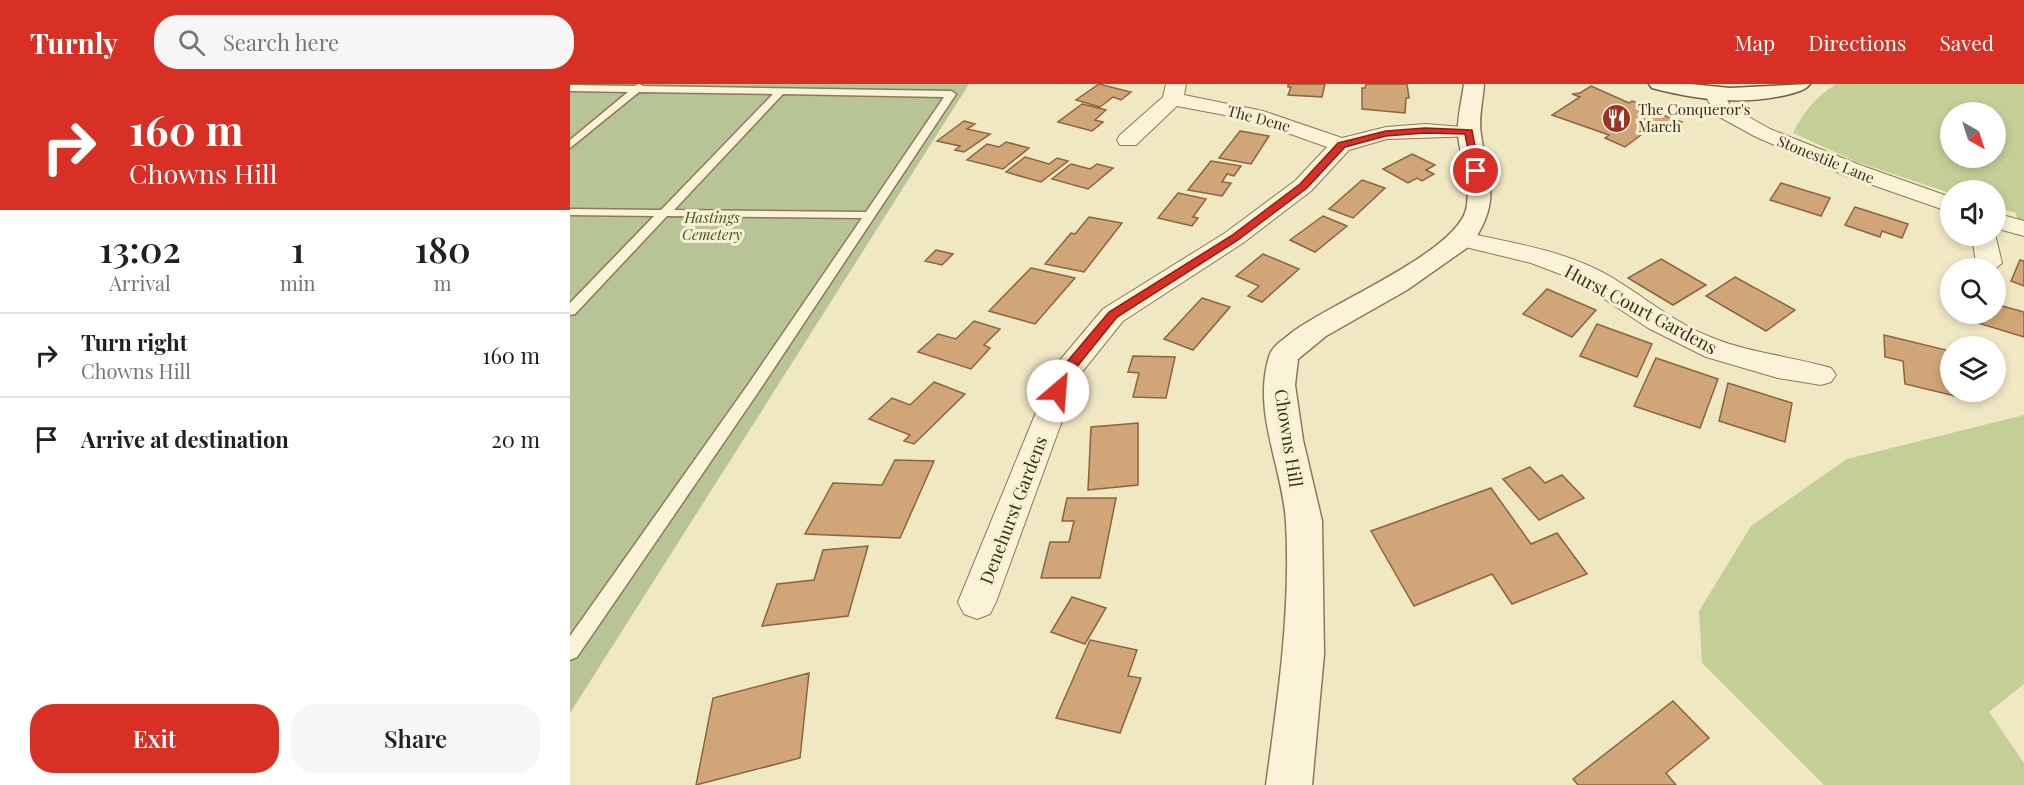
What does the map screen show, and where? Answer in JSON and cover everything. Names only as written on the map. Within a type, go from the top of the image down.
[{"type":"street","name":"Chowns Hill","points":[[1289,785],[1304,654],[1304,521],[1286,440],[1279,385],[1284,355],[1316,329],[1397,284],[1462,239],[1478,210],[1479,184],[1469,132],[1474,84]]},
{"type":"street","points":[[1659,84],[1715,95],[1751,95],[1782,91],[1800,84]]},
{"type":"street","name":"The Dene","points":[[1128,140],[1175,91],[1256,115],[1341,145]]},
{"type":"street","name":"Stonestile Lane","points":[[1715,95],[1723,111],[1763,133],[1852,170],[1940,201]]},
{"type":"street","points":[[1341,145],[1386,133],[1425,130],[1469,132]]},
{"type":"street","name":"Denehurst Gardens","points":[[977,602],[1065,373],[1113,315],[1234,238],[1303,186],[1341,145]]},
{"type":"street","points":[[2006,223],[2024,229]]},
{"type":"street","name":"Hurst Court Gardens","points":[[1462,239],[1547,259],[1587,275],[1660,323],[1736,358],[1782,370],[1821,375]]},
{"type":"lane","points":[[570,88],[639,87],[780,92],[951,94],[752,390],[570,651]]},
{"type":"lane","points":[[570,145],[639,87]]},
{"type":"lane","points":[[570,311],[780,92]]},
{"type":"lane","points":[[570,212],[869,215]]},
{"type":"green space","name":"Hastings Cemetery","points":[[570,84],[969,84],[570,713]]},
{"type":"green space","points":[[1836,84],[2024,84],[2024,226],[2017,219],[2016,213],[2006,210],[2006,180],[1940,180],[1940,190],[1857,162],[1793,133],[1817,99]]},
{"type":"green space","points":[[2024,415],[2024,684],[1989,712],[2024,763],[2024,785],[1824,785],[1702,663],[1699,611],[1751,526],[1847,459]]},
{"type":"building","points":[[1099,84],[1131,92],[1121,100],[1113,97],[1100,107],[1076,100]]},
{"type":"building","points":[[1288,84],[1325,84],[1322,97],[1288,95],[1291,87],[1288,87]]},
{"type":"building","points":[[1366,84],[1407,84],[1409,98],[1406,98],[1405,113],[1362,109],[1362,88],[1365,88]]},
{"type":"building","name":"The Conqueror's March","points":[[1591,86],[1629,103],[1632,101],[1658,110],[1655,112],[1682,122],[1669,132],[1653,126],[1625,147],[1605,138],[1609,135],[1552,115],[1580,97],[1572,94],[1580,93]]},
{"type":"building","points":[[1082,104],[1106,110],[1095,120],[1103,122],[1092,131],[1058,122]]},
{"type":"building","points":[[964,121],[975,124],[967,129],[990,134],[964,152],[955,150],[960,146],[937,141]]},
{"type":"building","points":[[1240,131],[1269,136],[1251,164],[1219,158]]},
{"type":"building","points":[[1006,142],[1029,148],[1003,169],[967,160],[987,144],[999,147]]},
{"type":"building","points":[[1412,154],[1435,165],[1426,170],[1434,174],[1422,181],[1417,178],[1408,183],[1383,169]]},
{"type":"building","points":[[1025,157],[1049,164],[1057,158],[1068,161],[1041,182],[1006,172]]},
{"type":"building","points":[[1211,161],[1241,166],[1234,176],[1227,174],[1222,182],[1231,183],[1222,196],[1188,190]]},
{"type":"building","points":[[1071,164],[1090,169],[1097,164],[1113,168],[1088,189],[1052,179]]},
{"type":"building","points":[[1362,180],[1385,188],[1353,218],[1329,209]]},
{"type":"building","points":[[1781,183],[1830,198],[1821,216],[1770,200]]},
{"type":"building","points":[[1178,193],[1206,199],[1193,217],[1198,218],[1192,226],[1158,218]]},
{"type":"building","points":[[1855,207],[1908,224],[1902,238],[1882,231],[1880,237],[1845,225]]},
{"type":"building","points":[[1323,216],[1347,226],[1315,252],[1290,240]]},
{"type":"building","points":[[1089,217],[1122,223],[1084,272],[1045,264],[1071,233],[1075,234]]},
{"type":"building","points":[[936,250],[953,254],[942,265],[925,261]]},
{"type":"building","points":[[1263,254],[1299,269],[1262,302],[1248,296],[1259,286],[1236,276]]},
{"type":"building","points":[[1661,259],[1706,285],[1673,305],[1628,278]]},
{"type":"building","points":[[2020,260],[2024,261],[2024,286],[2011,281]]},
{"type":"building","points":[[1031,268],[1075,278],[1035,324],[989,311]]},
{"type":"building","points":[[1735,277],[1795,310],[1766,331],[1706,296]]},
{"type":"building","points":[[1547,289],[1596,310],[1572,337],[1523,314]]},
{"type":"building","points":[[1202,298],[1230,307],[1193,350],[1164,339]]},
{"type":"building","points":[[2006,307],[2024,312],[2024,337],[1981,324],[2006,324]]},
{"type":"building","points":[[974,321],[1000,329],[984,345],[990,348],[971,369],[918,352],[938,334],[956,339]]},
{"type":"building","points":[[1597,324],[1652,344],[1637,377],[1580,356]]},
{"type":"building","points":[[1884,335],[1940,349],[1940,392],[1905,384],[1903,361],[1885,357]]},
{"type":"building","points":[[1133,356],[1175,357],[1166,398],[1133,397],[1139,373],[1128,372]]},
{"type":"building","points":[[1656,358],[1718,379],[1700,428],[1634,406]]},
{"type":"building","points":[[934,382],[965,394],[914,444],[904,441],[910,435],[869,419],[892,398],[910,405]]},
{"type":"building","points":[[1728,383],[1792,403],[1785,442],[1719,421]]},
{"type":"building","points":[[1138,423],[1138,485],[1088,490],[1091,427]]},
{"type":"building","points":[[895,460],[934,461],[900,538],[805,534],[833,483],[882,485]]},
{"type":"building","points":[[1530,467],[1545,483],[1562,475],[1584,498],[1539,520],[1503,479]]},
{"type":"building","points":[[1491,488],[1531,544],[1557,533],[1587,574],[1512,604],[1492,574],[1414,606],[1371,531]]},
{"type":"building","points":[[1067,498],[1116,498],[1100,578],[1041,578],[1050,542],[1069,542],[1074,521],[1062,521]]},
{"type":"building","points":[[868,546],[848,616],[762,626],[777,584],[814,580],[823,550]]},
{"type":"building","points":[[1072,597],[1106,608],[1085,644],[1051,632]]},
{"type":"building","points":[[1090,640],[1137,650],[1128,676],[1141,678],[1120,733],[1056,718]]},
{"type":"building","points":[[809,673],[800,758],[696,785],[713,698]]},
{"type":"building","points":[[1673,701],[1709,738],[1666,773],[1676,785],[1578,785],[1573,779]]},
{"type":"place","name":"The Conqueror's March","points":[[1617,118]]},
{"type":"route","points":[[1058,391],[1065,373],[1113,315],[1234,238],[1303,186],[1341,145],[1386,133],[1425,130],[1469,132],[1476,171]]}]
